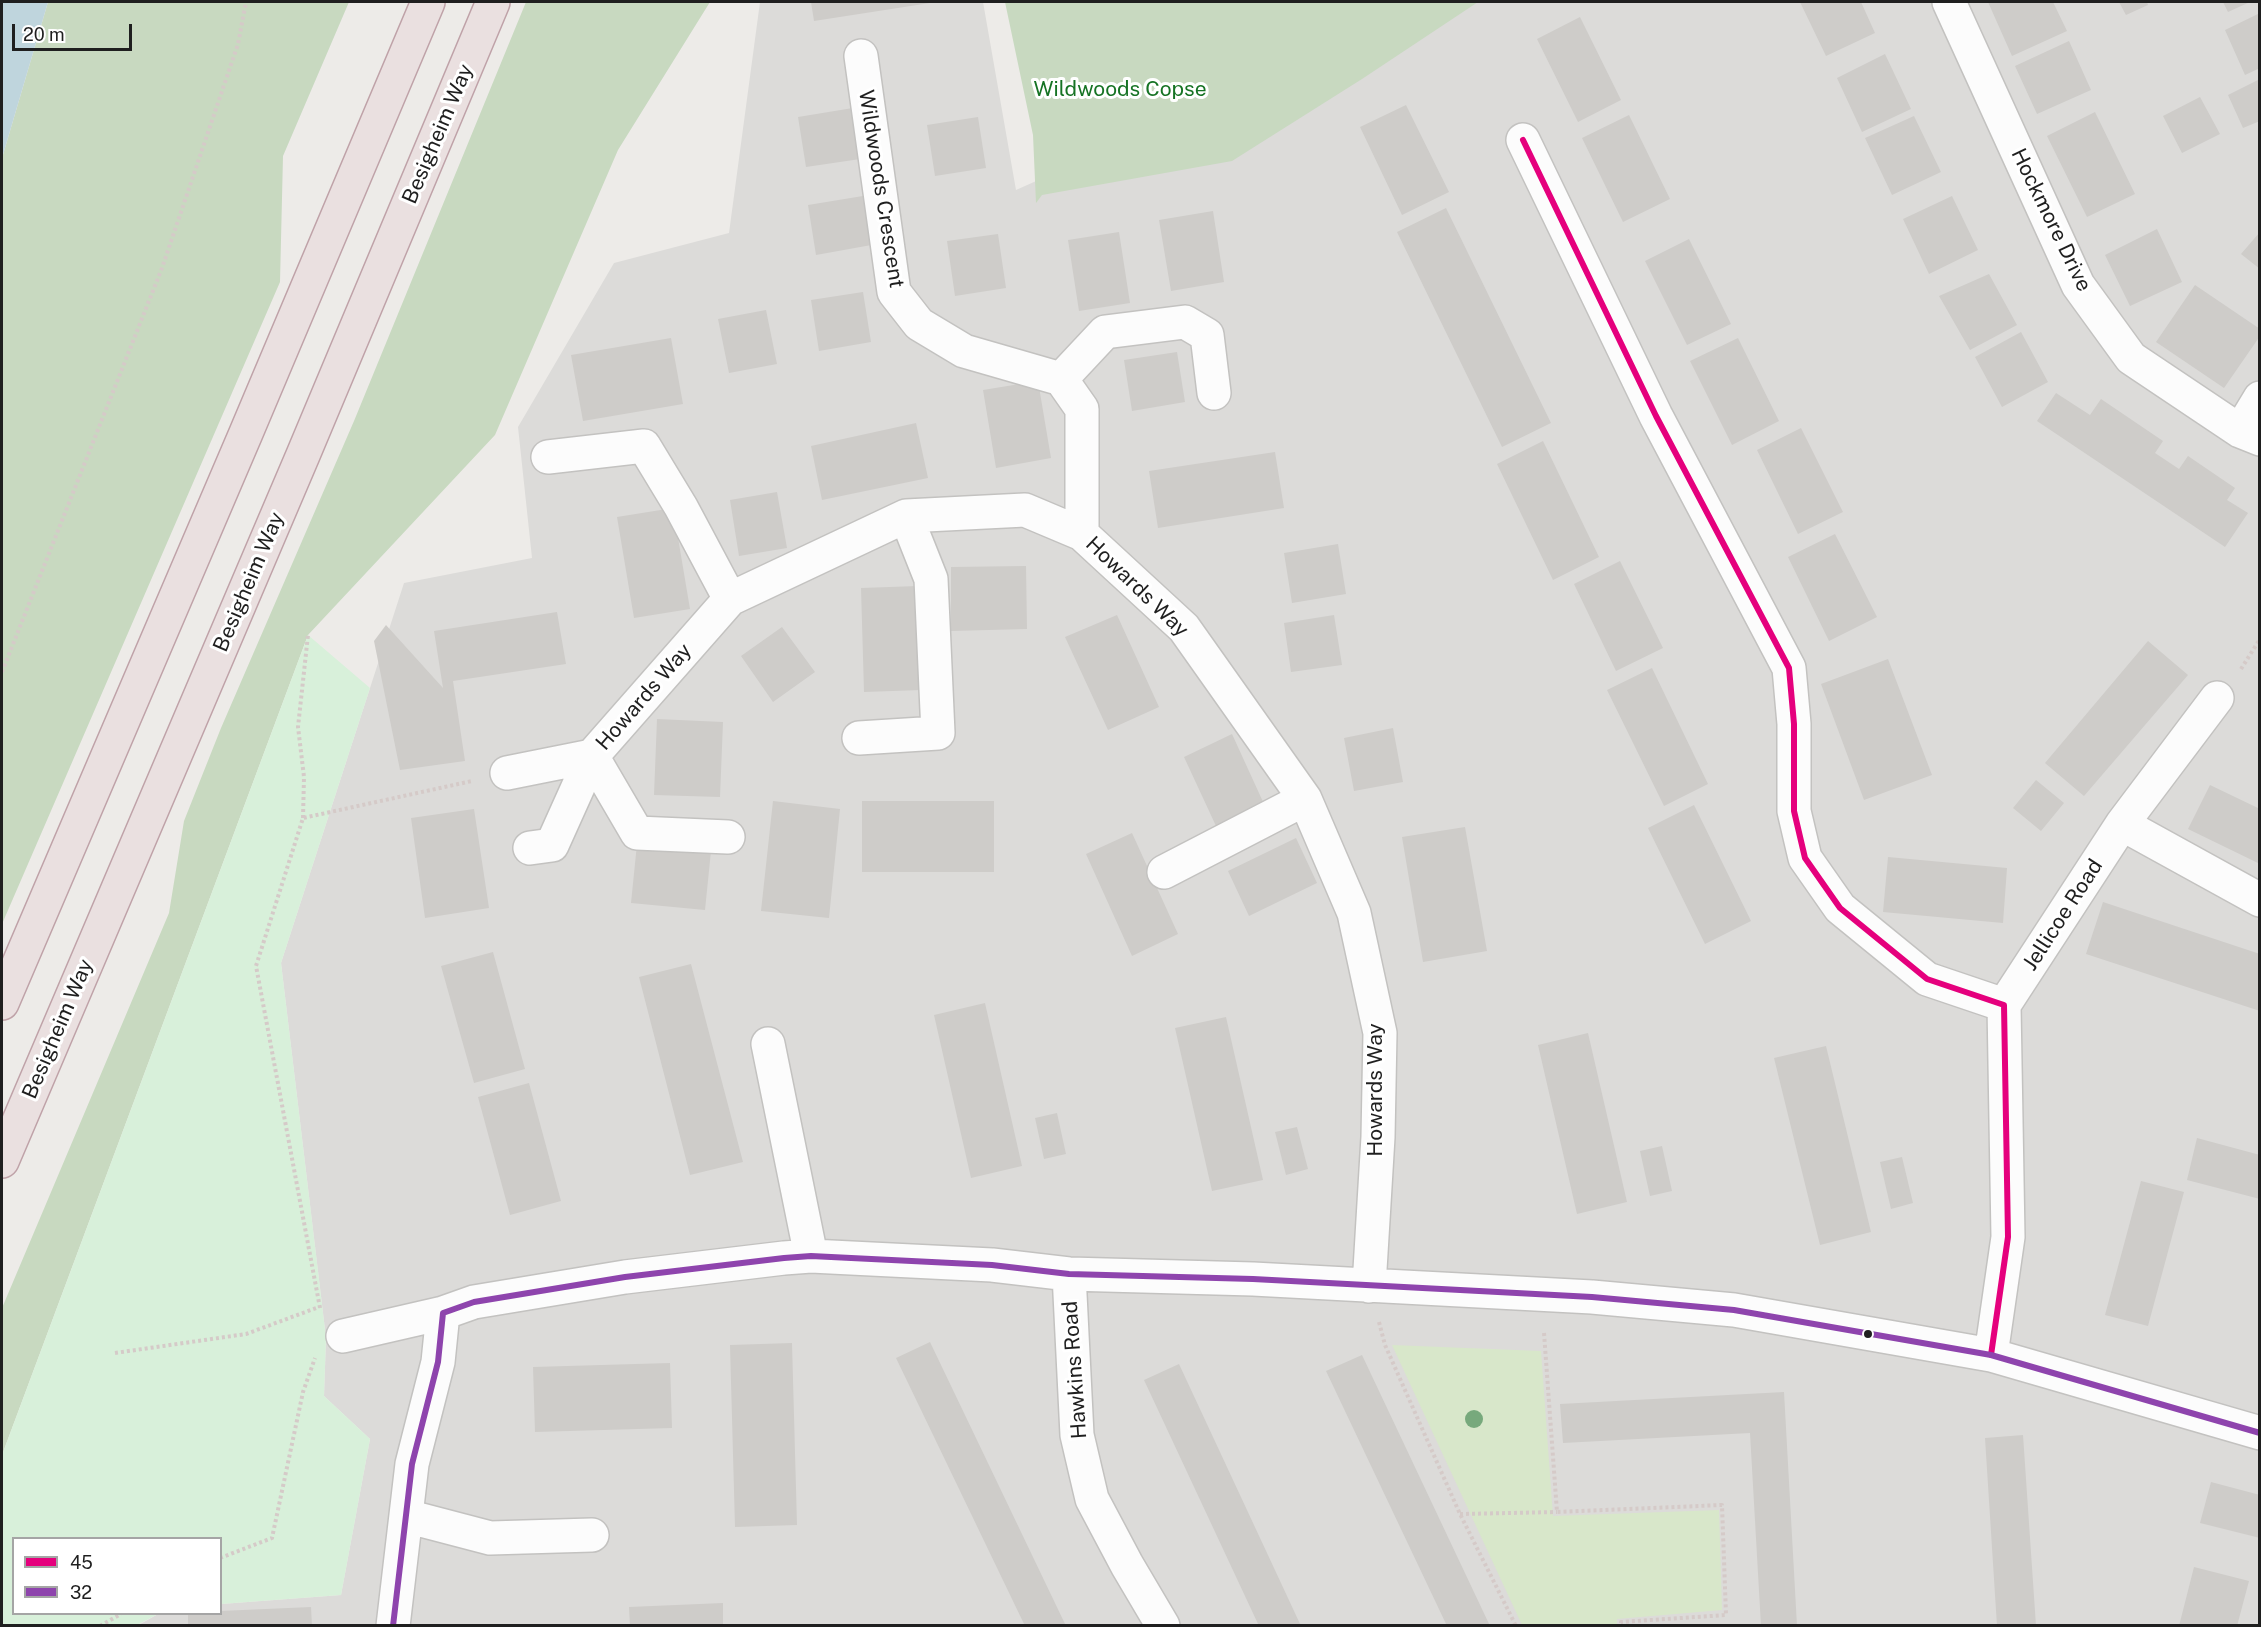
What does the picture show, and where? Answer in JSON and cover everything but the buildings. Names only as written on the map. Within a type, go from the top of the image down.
[{"type":"highway","points":[[2,1003],[242,444],[428,2]]},
{"type":"highway","name":"Besigheim Way","points":[[2,1161],[493,2]]},
{"type":"street","name":"Hockmore Drive","points":[[1949,2],[2078,285],[2131,358],[2250,435]]},
{"type":"street","name":"Wildwoods Crescent","points":[[861,56],[894,292],[919,324],[964,351],[1061,379]]},
{"type":"street","points":[[1522,140],[1656,416],[1789,668],[1794,724],[1794,811],[1805,858],[1840,908],[1927,979],[2004,1005],[2008,1237],[1991,1354]]},
{"type":"street","points":[[1082,534],[1082,409],[1061,379],[1105,332],[1185,322],[1207,335],[1214,393]]},
{"type":"street","points":[[2250,435],[2259,398]]},
{"type":"street","points":[[548,457],[644,446],[681,507],[729,599]]},
{"type":"street","name":"Howards Way","points":[[507,773],[592,756],[729,599],[906,516],[1025,510],[1082,534],[1184,628],[1305,799],[1354,913],[1380,1033],[1378,1137],[1369,1286]]},
{"type":"street","points":[[859,738],[938,733],[931,579],[906,516]]},
{"type":"street","name":"Jellicoe Road","points":[[2004,1005],[2122,824],[2217,698]]},
{"type":"street","points":[[592,756],[637,833],[728,837]]},
{"type":"street","points":[[530,848],[552,845],[592,756]]},
{"type":"street","points":[[1164,872],[1305,799]]},
{"type":"street","points":[[2122,824],[2259,900]]},
{"type":"street","points":[[768,1044],[810,1256]]},
{"type":"street","points":[[334,1337],[443,1313],[474,1302],[625,1277],[810,1256],[992,1265],[1069,1274],[1254,1279],[1538,1294],[1734,1310],[1991,1354],[2259,1433]]},
{"type":"street","name":"Hawkins Road","points":[[1069,1274],[1077,1436],[1092,1499],[1163,1626]]},
{"type":"street","points":[[393,1626],[412,1464],[438,1362],[443,1313]]},
{"type":"street","points":[[406,1516],[490,1539],[592,1535]]},
{"type":"path","points":[[2,672],[162,268],[237,44],[246,2]]},
{"type":"path","points":[[222,1557],[272,1538],[303,1392],[313,1363],[334,1337],[319,1306],[256,966],[303,818],[304,777],[298,727],[308,635]]},
{"type":"path","points":[[303,818],[507,773]]},
{"type":"path","points":[[1369,1286],[1385,1344],[1460,1514],[1516,1626]]},
{"type":"path","points":[[1538,1294],[1547,1351],[1557,1512]]},
{"type":"path","points":[[115,1353],[246,1335],[319,1306]]},
{"type":"path","points":[[1460,1514],[1722,1505],[1726,1615],[1621,1622],[1621,1626]]},
{"type":"path","points":[[100,1626],[119,1615]]},
{"type":"shaded area","points":[[760,2],[983,2],[1016,190],[1439,2],[2259,2],[2259,1625],[137,1626],[156,1615],[222,1615],[222,1604],[341,1595],[370,1439],[324,1396],[326,1338],[281,963],[404,583],[532,558],[518,427],[614,263],[729,233]]},
{"type":"green space","points":[[48,2],[349,2],[283,156],[280,282],[2,924],[2,158]]},
{"type":"green space","points":[[526,2],[710,2],[618,150],[495,435],[308,635],[2,1455],[2,1308],[169,913],[184,821],[221,728],[354,421]]},
{"type":"green space","name":"Wildwoods Copse","points":[[1005,2],[1478,2],[1232,161],[1042,195],[1036,203],[1033,135]]},
{"type":"green space","points":[[308,635],[370,688],[281,963],[326,1338],[324,1396],[370,1439],[341,1595],[222,1604],[222,1537],[12,1537],[12,1615],[156,1615],[137,1625],[2,1625],[2,1455]]},
{"type":"green space","points":[[1392,1345],[1541,1351],[1553,1516],[1719,1510],[1722,1610],[1617,1619],[1617,1625],[1522,1625]]},
{"type":"water","points":[[2,2],[48,2],[2,158]]},
{"type":"transit line","name":"45","points":[[1523,140],[1656,416],[1789,668],[1794,724],[1794,811],[1805,858],[1840,908],[1927,979],[2004,1005],[2008,1237],[1991,1355]]},
{"type":"transit line","name":"32","points":[[393,1626],[412,1464],[438,1362],[443,1313],[474,1302],[625,1277],[784,1258],[811,1256],[992,1265],[1069,1274],[1253,1279],[1592,1297],[1734,1310],[1991,1355],[2260,1433]]}]
